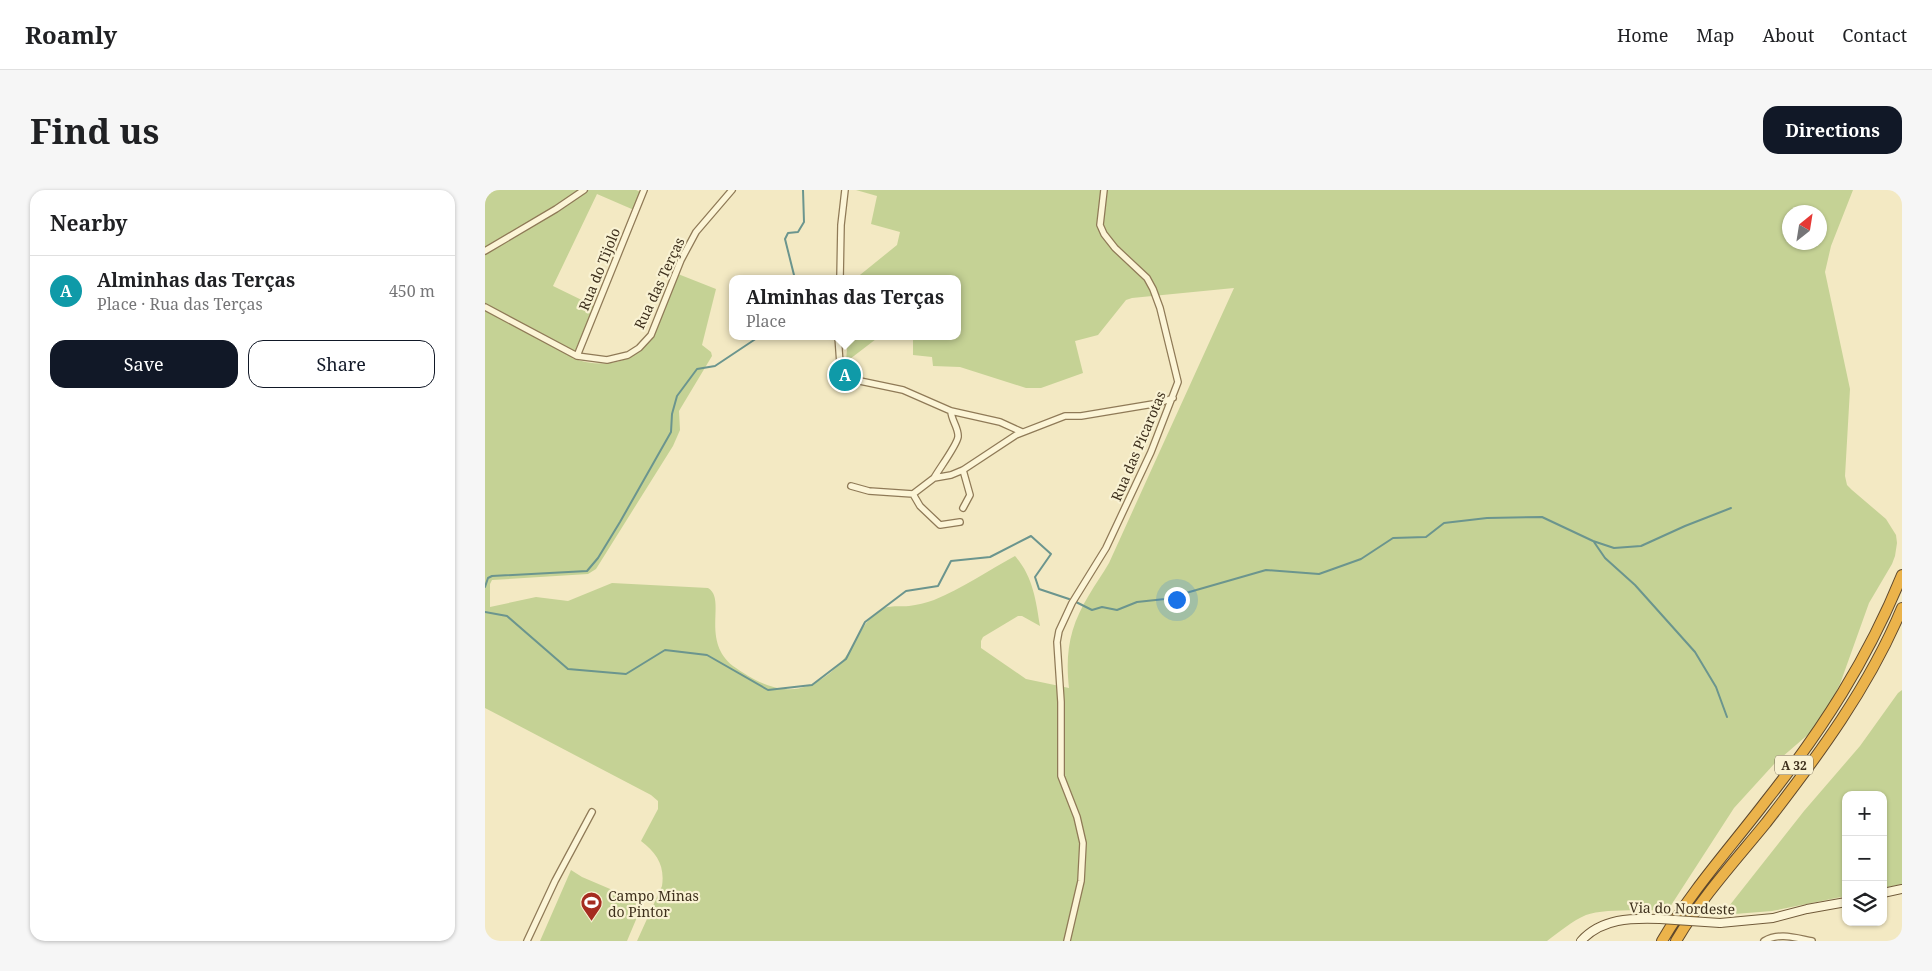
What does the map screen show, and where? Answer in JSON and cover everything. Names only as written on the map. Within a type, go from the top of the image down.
[{"type":"highway","name":"A 32","points":[[1662,941],[1686,904],[1772,794],[1838,702],[1873,642],[1902,575]]},
{"type":"highway","name":"A 32","points":[[1676,941],[1694,913],[1822,748],[1875,665],[1889,639],[1902,608]]},
{"type":"main road","points":[[1887,892],[1902,889]]},
{"type":"main road","name":"Via do Nordeste","points":[[1581,941],[1593,930],[1605,924],[1636,918],[1720,923],[1773,918],[1842,903]]},
{"type":"street","points":[[485,251],[584,190]]},
{"type":"street","name":"Rua do Tijolo","points":[[577,356],[644,190]]},
{"type":"street","name":"Rua das Terças","points":[[485,308],[577,356],[607,360],[628,354],[639,348],[651,335],[681,260],[696,232],[733,190]]},
{"type":"street","points":[[840,275],[841,225],[845,190]]},
{"type":"street","name":"Rua das Picarotas","points":[[1067,941],[1081,881],[1083,843],[1077,817],[1061,776],[1061,702],[1057,642],[1059,631],[1071,603],[1106,548],[1151,452],[1178,382],[1160,308],[1153,289],[1147,278],[1103,234],[1100,225],[1104,190]]},
{"type":"street","points":[[838,340],[840,364],[845,372],[860,381],[903,390],[951,411],[1000,422],[1022,432]]},
{"type":"street","points":[[934,478],[951,475],[963,470],[1022,432],[1065,416],[1081,416],[1173,398]]},
{"type":"street","points":[[851,486],[869,490],[913,494],[934,478],[955,445],[958,437],[956,427],[951,418],[951,411]]},
{"type":"street","points":[[963,470],[970,495],[963,508]]},
{"type":"street","points":[[913,494],[923,510],[940,525],[960,522]]},
{"type":"street","points":[[527,941],[555,881],[592,812]]},
{"type":"street","points":[[1764,941],[1769,938],[1787,936],[1812,941]]},
{"type":"green space","points":[[485,190],[636,190],[641,192],[634,210],[597,194],[553,286],[594,306],[572,358],[600,364],[618,362],[642,349],[678,274],[716,289],[702,345],[711,352],[712,356],[679,411],[680,430],[673,446],[596,569],[588,574],[492,580],[490,584],[490,607],[536,597],[568,601],[612,583],[708,588],[713,593],[715,601],[716,633],[723,656],[733,666],[757,681],[778,688],[794,689],[813,684],[831,672],[845,658],[866,623],[882,609],[915,605],[934,600],[965,585],[1015,556],[1030,580],[1040,626],[1022,616],[1018,616],[983,637],[981,648],[1026,679],[1069,688],[1068,663],[1070,640],[1077,618],[1109,563],[1234,288],[1126,300],[1098,335],[1075,341],[1083,373],[1041,388],[1026,388],[960,367],[933,366],[932,357],[913,355],[913,340],[961,340],[961,275],[860,275],[897,245],[900,232],[871,224],[877,196],[856,190],[1853,190],[1831,246],[1825,272],[1850,389],[1845,476],[1847,485],[1886,519],[1896,535],[1895,556],[1869,603],[1840,684],[1831,702],[1811,732],[1775,763],[1734,808],[1668,910],[1603,911],[1586,915],[1547,941],[637,941],[662,886],[663,879],[659,860],[641,841],[658,809],[658,801],[651,795],[485,708]]},
{"type":"green space","points":[[848,340],[875,340],[846,362]]},
{"type":"green space","points":[[1902,690],[1902,884],[1887,887],[1887,791],[1842,791],[1842,897],[1772,911],[1722,915],[1804,811],[1860,746]]},
{"type":"green space","name":"Campo Minas do Pintor","points":[[571,870],[582,877],[643,903],[627,941],[540,941]]},
{"type":"waterway","points":[[794,275],[785,239],[788,233],[798,232],[804,222],[803,190]]},
{"type":"waterway","points":[[485,587],[488,578],[492,576],[587,571],[598,558],[620,522],[671,432],[672,414],[677,396],[697,369],[715,366],[754,340]]},
{"type":"waterway","points":[[1076,602],[1092,610],[1102,607],[1117,610],[1137,602],[1165,599],[1266,570],[1319,574],[1361,559],[1393,538],[1426,537],[1444,523],[1487,518],[1542,517],[1593,541],[1614,548],[1641,546],[1731,508]]},
{"type":"waterway","points":[[485,612],[507,616],[568,669],[626,674],[665,650],[707,655],[768,690],[812,685],[846,659],[865,622],[906,591],[938,586],[951,561],[990,557],[1031,536],[1051,554],[1035,577],[1039,589],[1069,599]]},
{"type":"waterway","points":[[1594,542],[1605,558],[1635,585],[1695,652],[1716,687],[1727,717]]},
{"type":"place","name":"Alminhas das Terças","points":[[845,375]]},
{"type":"place","name":"Campo Minas do Pintor","points":[[592,922]]}]
